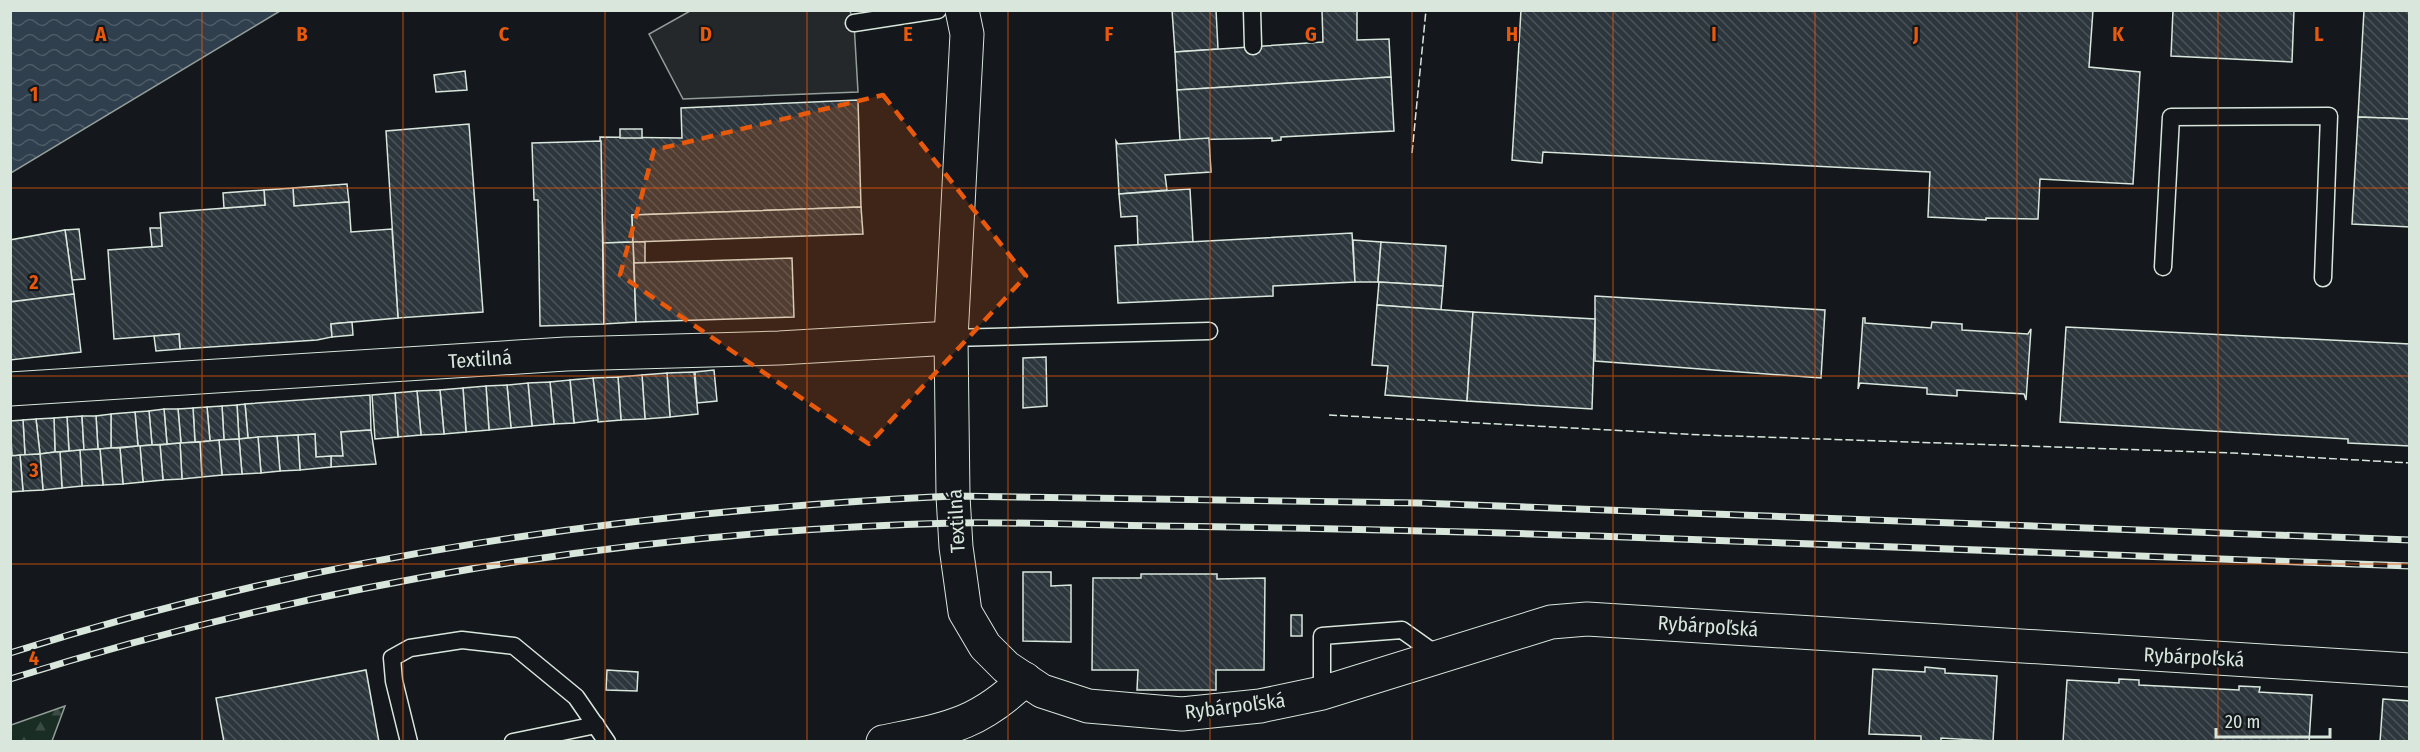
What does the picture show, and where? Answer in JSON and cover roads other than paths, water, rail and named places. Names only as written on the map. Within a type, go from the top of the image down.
[{"type":"street","name":"Textilná","points":[[962,10],[967,34],[951,338],[954,523],[965,612],[985,646],[1006,667],[1025,679]]},
{"type":"street","name":"Textilná","points":[[10,389],[566,354],[779,348],[951,338]]},
{"type":"street","name":"Rybárpoľská","points":[[1025,679],[1042,691],[1088,706],[1182,714],[1260,706],[1322,693],[1551,622],[1587,619],[2409,670]]},
{"type":"street","points":[[883,741],[963,723],[989,711],[1025,679]]},
{"type":"lane","points":[[854,23],[938,10]]},
{"type":"lane","points":[[1252,10],[1253,46]]},
{"type":"lane","points":[[2163,267],[2171,117],[2329,116],[2323,278]]},
{"type":"lane","points":[[951,338],[1209,331]]},
{"type":"lane","points":[[1322,693],[1322,636],[1402,630],[1440,657]]},
{"type":"lane","points":[[410,741],[394,681],[392,658],[410,648],[462,640],[514,646],[576,698],[607,741]]},
{"type":"lane","points":[[513,741],[596,725]]},
{"type":"water","points":[[11,10],[280,10],[280,11],[11,173]]},
{"type":"railway","points":[[10,653],[126,619],[242,589],[359,564],[477,543],[595,526],[714,513],[953,496],[1419,503],[2410,540]]},
{"type":"railway","points":[[10,679],[125,645],[241,615],[477,568],[715,537],[834,528],[1005,523],[1433,531],[2410,566]]}]
